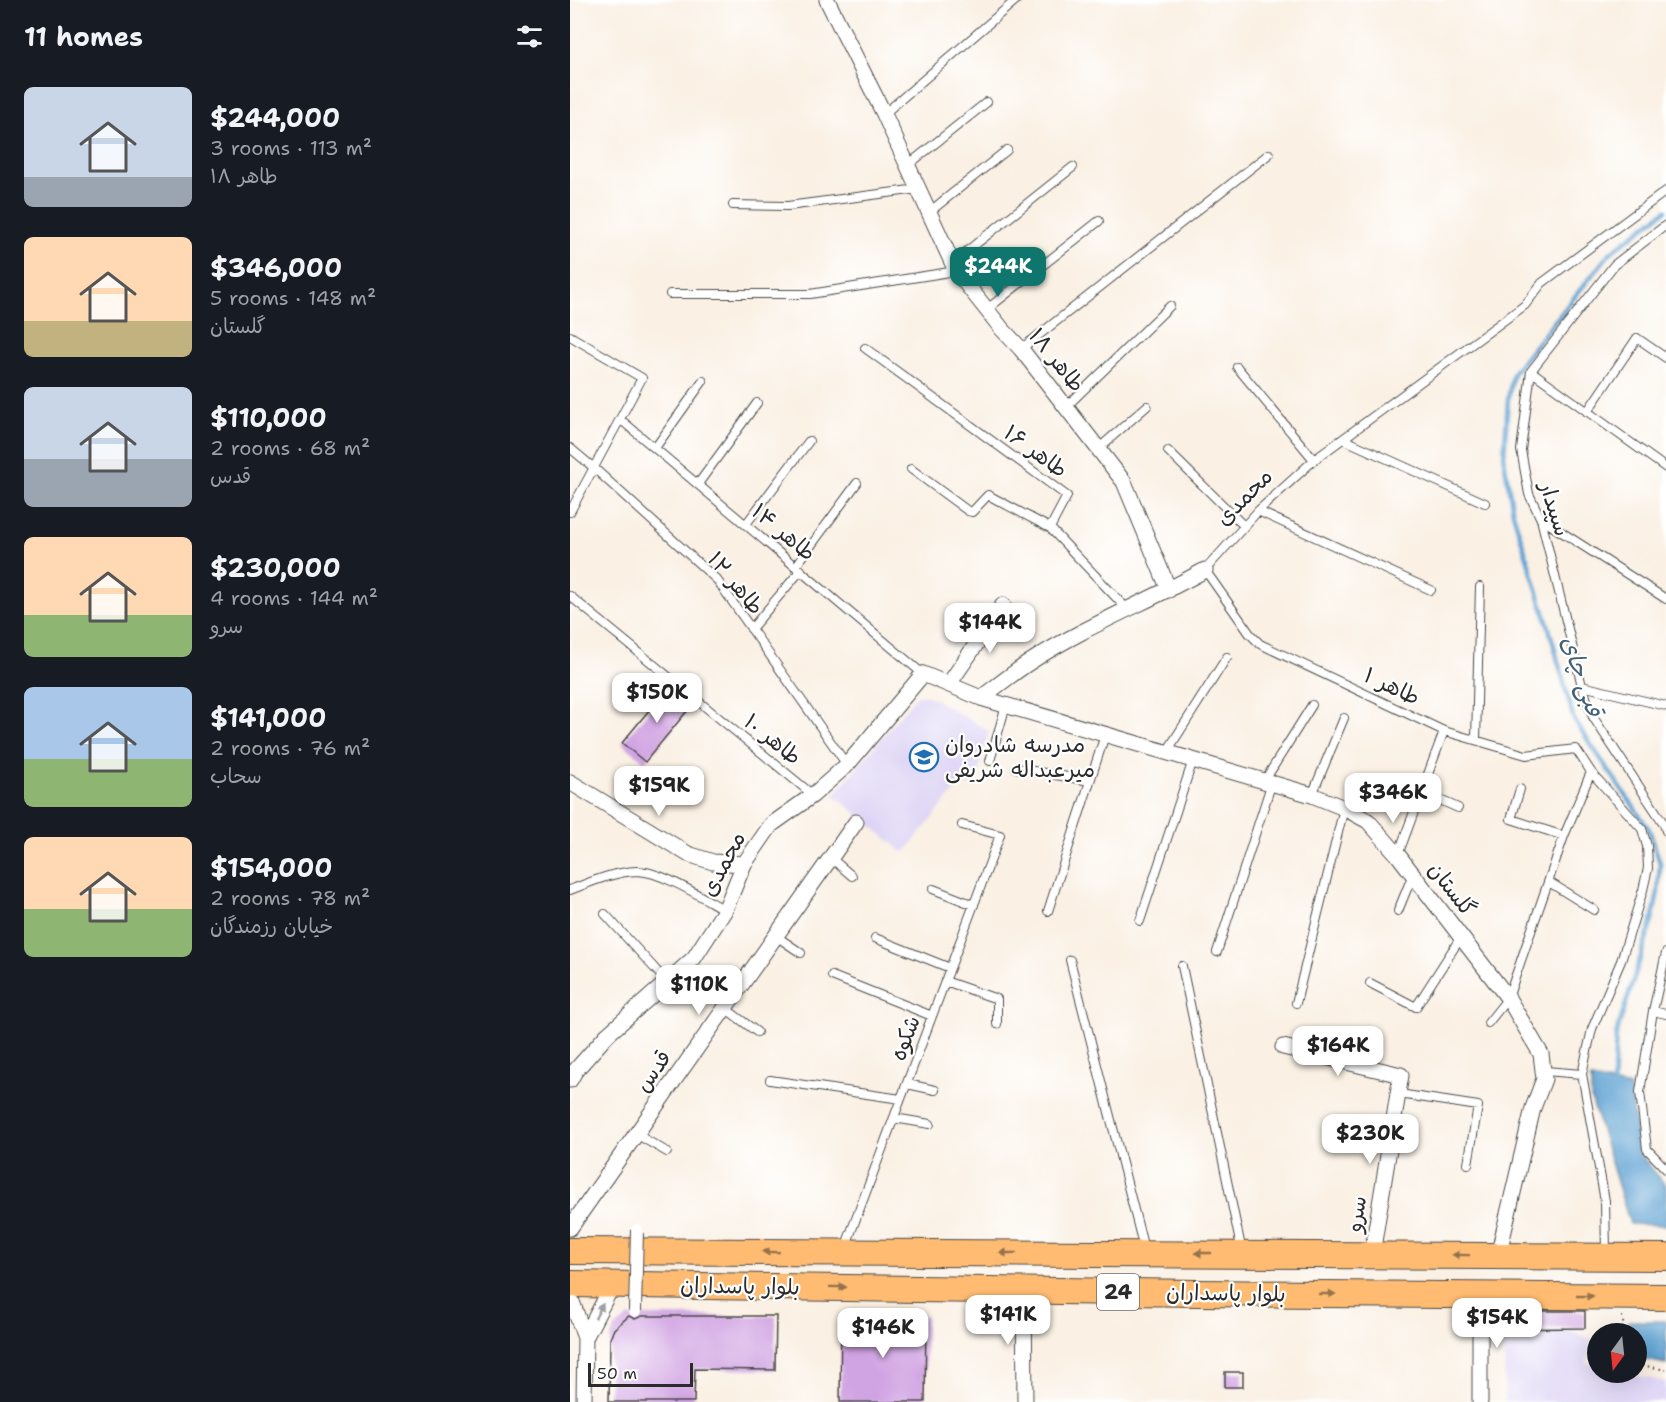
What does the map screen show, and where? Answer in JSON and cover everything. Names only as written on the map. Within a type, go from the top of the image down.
[{"type":"highway","name":"بلوار پاسداران","points":[[570,1251],[1666,1257]]},
{"type":"highway","name":"بلوار پاسداران","points":[[570,1284],[1666,1297]]},
{"type":"street","name":"طاهر ۱۸","points":[[827,0],[884,114],[954,267],[1124,482],[1169,590]]},
{"type":"street","name":"محمدی","points":[[981,698],[1030,662],[1126,609],[1169,590],[1205,570]]},
{"type":"street","points":[[949,684],[1003,605]]},
{"type":"street","name":"محمدی","points":[[570,1080],[575,1071],[607,1035],[693,958],[725,910],[744,864],[771,825],[813,795],[847,765],[924,674]]},
{"type":"street","name":"گلستان","points":[[924,674],[981,698],[1312,795],[1368,821],[1398,855],[1508,998],[1541,1054],[1545,1071]]},
{"type":"street","points":[[570,782],[688,854],[713,862],[744,864]]},
{"type":"street","name":"قدس","points":[[570,1228],[856,822]]},
{"type":"street","name":"سرو","points":[[1283,1047],[1401,1075],[1372,1254]]},
{"type":"street","points":[[1498,1256],[1533,1108],[1545,1071]]},
{"type":"street","points":[[635,1311],[637,1230]]},
{"type":"street","points":[[585,1338],[613,1284]]},
{"type":"street","points":[[1024,1289],[1024,1402]]},
{"type":"street","points":[[1480,1295],[1480,1402]]},
{"type":"street","points":[[570,1296],[585,1338],[584,1402]]},
{"type":"lane","points":[[884,114],[1016,0]]},
{"type":"lane","points":[[908,165],[987,102]]},
{"type":"lane","points":[[928,213],[1007,150]]},
{"type":"lane","points":[[1021,349],[1269,154]]},
{"type":"lane","points":[[670,294],[810,294],[954,267],[1073,167]]},
{"type":"lane","points":[[733,205],[788,206],[918,189]]},
{"type":"lane","name":"محمدی","points":[[1205,570],[1258,511],[1314,460],[1525,305],[1542,283],[1666,191]]},
{"type":"lane","points":[[986,310],[1099,221]]},
{"type":"lane","points":[[1666,225],[1614,265],[1531,371],[1666,468]]},
{"type":"lane","points":[[1066,407],[1170,306]]},
{"type":"lane","points":[[570,336],[642,378],[570,512]]},
{"type":"lane","points":[[1587,412],[1638,338],[1666,358]]},
{"type":"lane","name":"طاهر ۱۶","points":[[865,348],[1067,496],[1050,528]]},
{"type":"lane","points":[[1238,367],[1314,460]]},
{"type":"lane","name":"سپیدار","points":[[1531,371],[1521,450],[1529,494],[1541,519],[1582,686],[1593,717],[1664,824],[1666,831]]},
{"type":"lane","points":[[655,448],[703,381]]},
{"type":"lane","points":[[698,484],[757,403]]},
{"type":"lane","points":[[1098,449],[1147,406]]},
{"type":"lane","name":"طاهر ۱۴","points":[[620,419],[924,674]]},
{"type":"lane","points":[[1343,439],[1485,503]]},
{"type":"lane","points":[[746,524],[809,441]]},
{"type":"lane","name":"طاهر ۱۲","points":[[570,448],[717,580],[847,765]]},
{"type":"lane","points":[[1168,451],[1244,526]]},
{"type":"lane","points":[[911,469],[968,511],[976,510],[988,495],[1050,528],[1126,609]]},
{"type":"lane","points":[[751,629],[798,568],[857,483]]},
{"type":"lane","points":[[1258,511],[1431,590]]},
{"type":"lane","points":[[1541,519],[1666,599]]},
{"type":"lane","name":"طاهر ۱","points":[[1205,570],[1250,634],[1260,644],[1444,730],[1526,755],[1576,749],[1591,772]]},
{"type":"lane","points":[[1476,740],[1480,587]]},
{"type":"lane","name":"طاهر ۱۰","points":[[570,596],[813,795]]},
{"type":"lane","points":[[1166,753],[1227,657]]},
{"type":"lane","points":[[1582,686],[1666,706]]},
{"type":"lane","points":[[990,761],[1006,705]]},
{"type":"lane","points":[[1217,952],[1269,781],[1312,705]]},
{"type":"lane","points":[[1312,795],[1344,718]]},
{"type":"lane","points":[[1398,855],[1444,730]]},
{"type":"lane","points":[[1048,911],[1105,735]]},
{"type":"lane","points":[[1140,921],[1193,760]]},
{"type":"lane","points":[[1016,768],[1090,781]]},
{"type":"lane","points":[[1488,1023],[1508,998],[1564,836],[1591,772],[1642,829],[1647,846],[1648,868],[1621,961],[1593,1029],[1582,1074],[1605,1201],[1606,1256]]},
{"type":"lane","points":[[1520,789],[1511,819],[1564,836]]},
{"type":"lane","points":[[1422,792],[1458,808]]},
{"type":"lane","points":[[1296,1003],[1344,808]]},
{"type":"lane","name":"شکوه","points":[[844,1253],[1000,836],[962,825]]},
{"type":"lane","points":[[831,858],[852,876]]},
{"type":"lane","points":[[570,890],[617,874],[638,871],[658,875],[725,910]]},
{"type":"lane","points":[[1398,911],[1413,874]]},
{"type":"lane","points":[[1549,882],[1594,910]]},
{"type":"lane","points":[[933,889],[974,905]]},
{"type":"lane","points":[[605,914],[666,981]]},
{"type":"lane","points":[[776,936],[801,953]]},
{"type":"lane","points":[[1370,983],[1416,1007],[1461,937]]},
{"type":"lane","points":[[875,938],[950,968]]},
{"type":"lane","points":[[1666,953],[1653,1011],[1640,1092],[1647,1149],[1666,1169]]},
{"type":"lane","points":[[1070,960],[1145,1253]]},
{"type":"lane","points":[[1182,966],[1242,1253]]},
{"type":"lane","points":[[832,976],[932,1016]]},
{"type":"lane","points":[[945,981],[997,999],[997,1024]]},
{"type":"lane","points":[[725,1008],[757,1032]]},
{"type":"lane","points":[[1653,1011],[1666,1014]]},
{"type":"lane","points":[[1545,1071],[1582,1074]]},
{"type":"lane","points":[[770,1080],[901,1099]]},
{"type":"lane","points":[[907,1084],[935,1090]]},
{"type":"lane","points":[[1399,1094],[1478,1106],[1468,1164]]},
{"type":"lane","points":[[894,1118],[930,1124]]},
{"type":"lane","points":[[636,1134],[667,1152]]},
{"type":"path","points":[[1647,1366],[1666,1370]]},
{"type":"shaded area","name":"مدرسه شادروان میرعبداله شریفی","points":[[917,695],[929,696],[989,731],[975,786],[961,783],[904,853],[834,795]]},
{"type":"shaded area","points":[[1570,1331],[1587,1337],[1587,1383],[1647,1383],[1647,1378],[1666,1382],[1666,1402],[1505,1402],[1504,1332]]},
{"type":"water","points":[[1591,1079],[1630,1087],[1639,1153],[1666,1186],[1666,1225],[1630,1224],[1591,1098]]},
{"type":"water","points":[[1628,1321],[1666,1321],[1666,1364],[1647,1360],[1647,1323],[1628,1323]]},
{"type":"building","points":[[669,686],[692,705],[645,762],[622,743]]},
{"type":"building","points":[[1504,1311],[1585,1311],[1585,1328],[1505,1329]]},
{"type":"building","points":[[629,1316],[635,1319],[642,1316],[776,1316],[775,1370],[695,1369],[694,1402],[609,1402],[610,1339],[614,1329]]},
{"type":"building","points":[[841,1316],[926,1316],[925,1402],[840,1402]]},
{"type":"building","points":[[1225,1372],[1243,1372],[1243,1387],[1225,1387]]},
{"type":"waterway","name":"قبی چای","points":[[1613,1088],[1616,1035],[1652,921],[1658,892],[1660,863],[1649,829],[1574,720],[1549,628],[1513,513],[1504,459],[1508,399],[1513,373],[1610,253],[1666,210]]},
{"type":"place","name":"مدرسه شادروان میرعبداله شریفی","points":[[924,757]]}]
